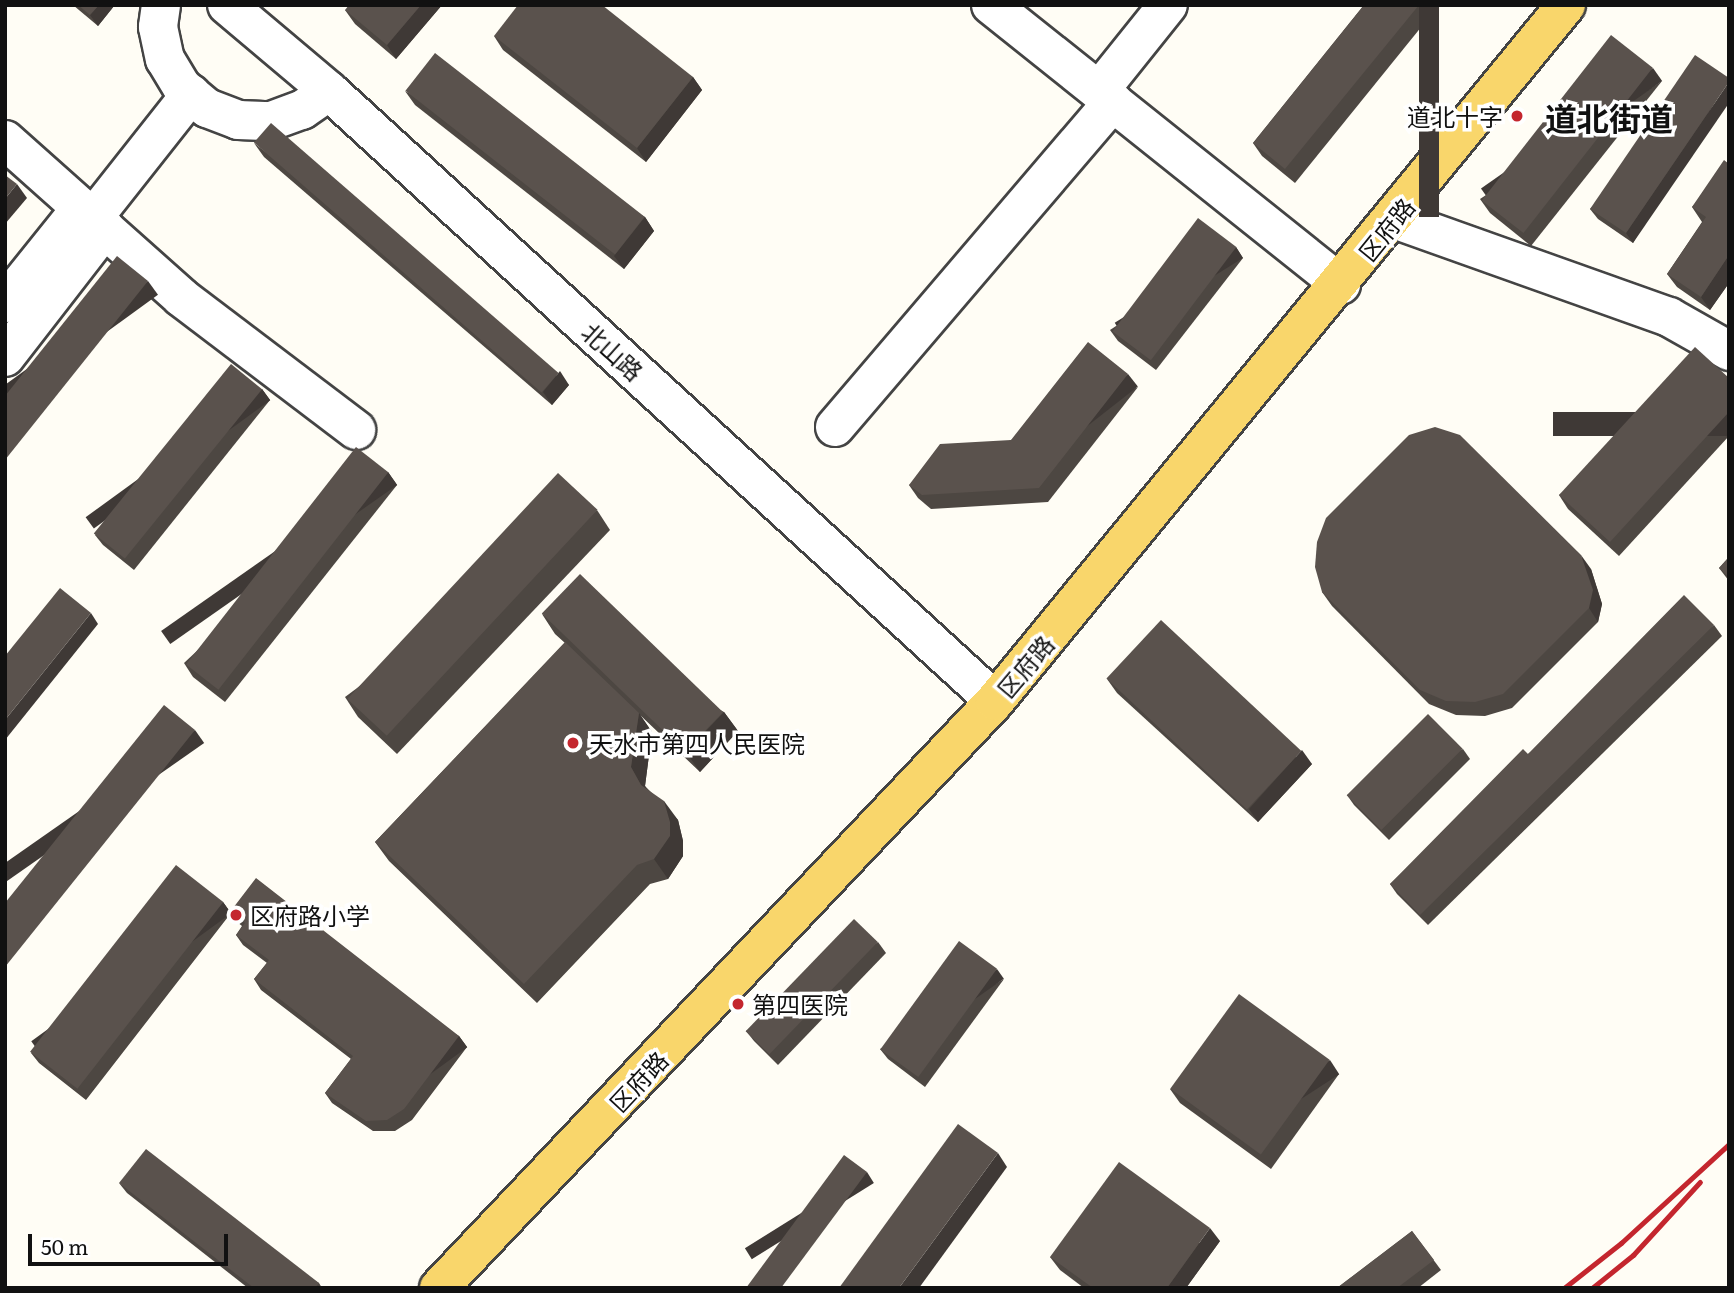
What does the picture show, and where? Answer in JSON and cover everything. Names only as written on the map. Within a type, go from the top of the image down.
[{"type":"main road","name":"区府路","points":[[439,1288],[995,701],[1341,284],[1566,5]]},
{"type":"street","points":[[161,5],[158,27],[165,59],[191,94],[207,108],[238,120],[271,121],[302,110],[329,91]]},
{"type":"street","points":[[991,5],[1341,284]]},
{"type":"street","points":[[835,427],[1106,97],[1168,5]]},
{"type":"street","name":"北山路","points":[[244,11],[995,701]]},
{"type":"street","points":[[5,357],[93,218],[191,94]]},
{"type":"street","points":[[5,140],[181,297],[356,430]]},
{"type":"street","points":[[5,303],[93,218]]},
{"type":"street","points":[[1394,219],[1669,317],[1729,351]]},
{"type":"building","points":[[78,5],[99,5],[90,15]]},
{"type":"building","points":[[349,5],[421,5],[387,45],[345,10]]},
{"type":"building","points":[[518,5],[602,5],[693,77],[637,148],[494,36]]},
{"type":"building","points":[[1364,5],[1419,5],[1285,169],[1253,143]]},
{"type":"building","points":[[1611,35],[1653,68],[1523,233],[1482,200]]},
{"type":"building","points":[[435,53],[645,217],[615,255],[405,91]]},
{"type":"building","points":[[1695,55],[1729,78],[1729,82],[1626,233],[1590,209]]},
{"type":"building","points":[[271,123],[559,373],[541,393],[254,143]]},
{"type":"building","points":[[1724,160],[1729,164],[1729,255],[1701,297],[1667,274],[1706,217],[1692,207]]},
{"type":"building","points":[[5,175],[17,184],[5,199]]},
{"type":"building","points":[[1198,218],[1236,247],[1151,360],[1113,331]]},
{"type":"building","points":[[117,256],[148,281],[5,460],[5,396]]},
{"type":"building","points":[[1088,342],[1128,374],[1039,488],[922,495],[909,485],[940,444],[1011,440]]},
{"type":"building","points":[[1695,347],[1729,378],[1729,412],[1610,542],[1559,495]]},
{"type":"building","points":[[231,364],[262,389],[125,559],[94,533]]},
{"type":"building","points":[[1435,427],[1460,435],[1581,555],[1593,590],[1589,608],[1503,694],[1475,702],[1446,701],[1420,690],[1322,592],[1315,567],[1317,542],[1326,518],[1409,435]]},
{"type":"building","points":[[356,447],[388,472],[218,690],[186,664]]},
{"type":"building","points":[[558,473],[597,510],[387,736],[347,699]]},
{"type":"building","points":[[1729,557],[1729,577],[1719,568]]},
{"type":"building","points":[[580,574],[723,712],[685,752],[542,614]]},
{"type":"building","points":[[60,588],[91,613],[5,720],[5,656]]},
{"type":"building","points":[[1684,595],[1714,625],[1420,915],[1390,884],[1523,749],[1528,754]]},
{"type":"building","points":[[1161,620],[1301,751],[1247,809],[1106,679]]},
{"type":"building","points":[[565,642],[639,713],[631,767],[641,785],[664,801],[670,822],[670,836],[654,859],[637,865],[524,984],[375,842]]},
{"type":"building","points":[[164,705],[195,730],[5,967],[5,903]]},
{"type":"building","points":[[1428,714],[1463,749],[1381,830],[1347,795]]},
{"type":"building","points":[[176,865],[223,902],[77,1089],[30,1052]]},
{"type":"building","points":[[256,878],[459,1036],[404,1109],[387,1120],[366,1121],[325,1093],[353,1056],[254,979],[269,960],[236,935],[245,923],[230,912]]},
{"type":"building","points":[[854,919],[878,942],[769,1054],[746,1031]]},
{"type":"building","points":[[959,941],[997,969],[918,1077],[880,1049]]},
{"type":"building","points":[[1239,994],[1330,1060],[1261,1154],[1170,1089]]},
{"type":"building","points":[[958,1124],[998,1153],[899,1288],[839,1288]]},
{"type":"building","points":[[146,1149],[319,1283],[315,1288],[254,1288],[119,1183]]},
{"type":"building","points":[[844,1155],[867,1172],[781,1288],[746,1288]]},
{"type":"building","points":[[1119,1162],[1210,1228],[1167,1288],[1093,1288],[1050,1257]]},
{"type":"building","points":[[1412,1231],[1434,1260],[1397,1288],[1337,1288]]},
{"type":"railway","points":[[1564,1288],[1621,1243],[1729,1144]]},
{"type":"railway","points":[[1592,1288],[1633,1255],[1700,1182]]},
{"type":"place","name":"道北十字","points":[[1517,116]]},
{"type":"place","name":"天水市第四人民医院","points":[[573,743]]},
{"type":"place","name":"区府路小学","points":[[236,915]]},
{"type":"place","name":"第四医院","points":[[738,1004]]},
{"type":"district","name":"道北街道","points":[[1609,117]]}]
